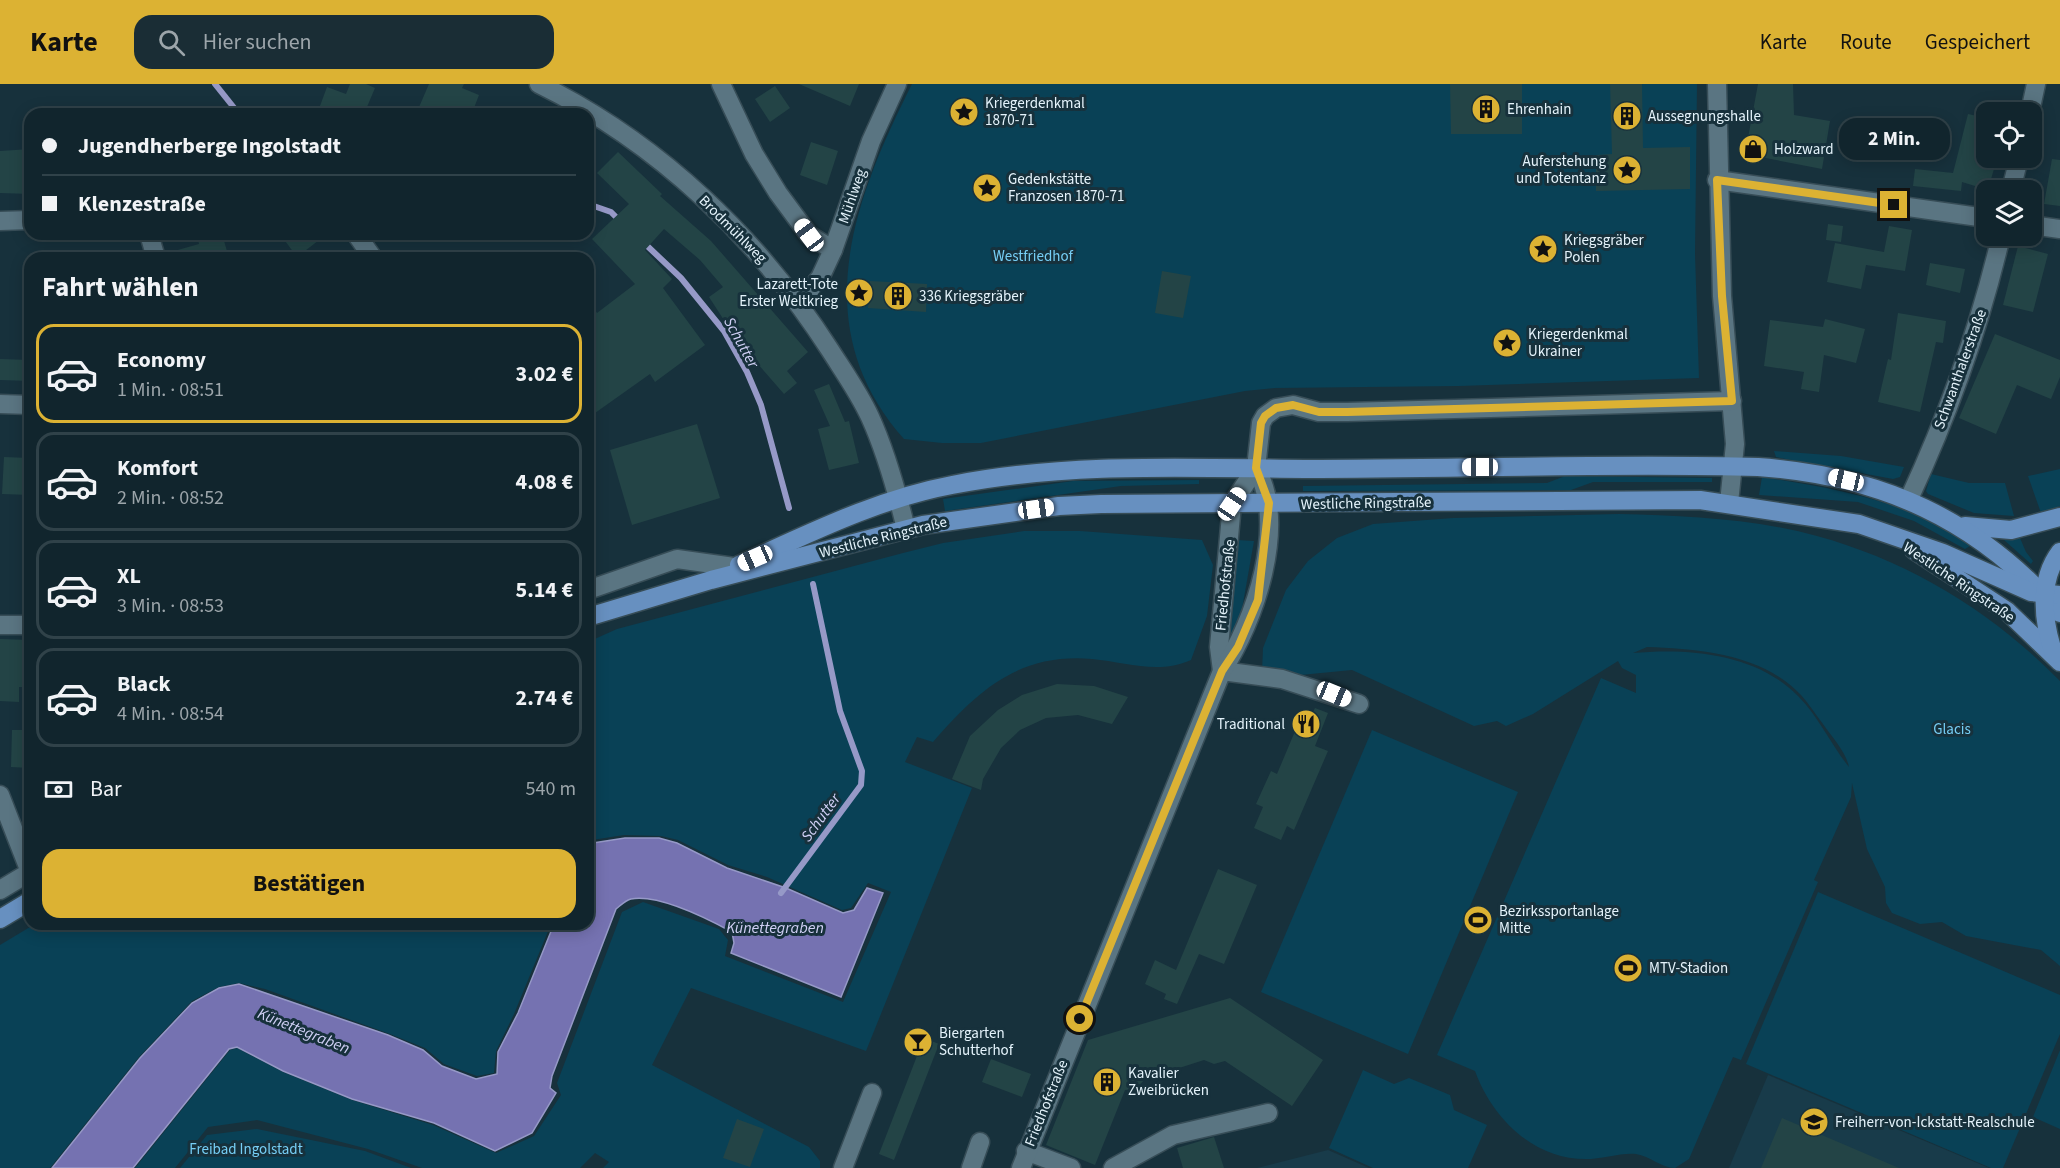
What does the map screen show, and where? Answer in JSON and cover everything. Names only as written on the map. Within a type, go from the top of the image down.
[{"type":"main road","name":"Westliche Ringstraße","points":[[711,580],[734,567],[859,511],[954,484],[1042,473],[1256,468],[1734,466],[1787,469],[1826,476],[1909,499],[1958,525],[1990,546],[2052,595],[2060,613]]},
{"type":"main road","name":"Westliche Ringstraße","points":[[594,615],[711,580],[906,529],[942,522],[1059,506],[1269,503],[1662,500],[1729,503],[1826,517],[1882,530],[1943,553],[2031,592],[2052,595]]},
{"type":"main road","points":[[1958,525],[2011,530],[2060,517]]},
{"type":"main road","name":"Westliche Ringstraße","points":[[1882,530],[2007,611],[2058,659]]},
{"type":"main road","points":[[2058,659],[2048,636],[2052,595],[2048,575],[2060,552]]},
{"type":"main road","points":[[0,919],[24,905]]},
{"type":"street","name":"Brodmühlweg","points":[[539,84],[586,108]]},
{"type":"street","points":[[722,84],[754,154],[778,193],[809,235],[833,250]]},
{"type":"street","name":"Mühlweg","points":[[800,302],[820,278],[833,250],[871,141],[897,84]]},
{"type":"street","points":[[1717,84],[1717,180],[1722,296],[1732,401],[1734,466],[1729,503]]},
{"type":"street","points":[[2032,102],[2036,84]]},
{"type":"street","name":"Brodmühlweg","points":[[594,113],[644,147],[680,177],[765,261],[800,302],[851,382],[870,418],[906,529]]},
{"type":"street","points":[[1717,180],[1976,217]]},
{"type":"street","points":[[0,220],[24,220]]},
{"type":"street","points":[[2042,227],[2060,229]]},
{"type":"street","name":"Schwanthalerstraße","points":[[1909,499],[1925,464],[1976,328],[1998,246]]},
{"type":"street","points":[[1232,504],[1256,468],[1261,423],[1265,416],[1276,408],[1293,405],[1319,412],[1347,412],[1732,401]]},
{"type":"street","points":[[0,404],[24,405]]},
{"type":"street","name":"Friedhofstraße","points":[[1023,1160],[1222,671],[1238,647],[1258,600],[1269,503],[1256,468]]},
{"type":"street","name":"Friedhofstraße","points":[[1222,671],[1219,647],[1229,565],[1232,504]]},
{"type":"street","points":[[594,588],[677,559],[734,567]]},
{"type":"street","points":[[0,625],[24,626]]},
{"type":"street","points":[[1222,671],[1282,679],[1359,704]]},
{"type":"street","points":[[0,795],[24,857]]},
{"type":"street","points":[[0,890],[24,876]]},
{"type":"street","points":[[843,1168],[872,1093]]},
{"type":"street","points":[[1113,1168],[1173,1135],[1268,1113]]},
{"type":"street","points":[[971,1168],[980,1142]]},
{"type":"street","points":[[1023,1160],[1071,1168]]},
{"type":"shaded area","name":"Freiherr-von-Ickstatt-Realschule","points":[[1768,1075],[1989,1168],[1729,1168]]},
{"type":"shaded area","points":[[1328,1150],[1369,1168],[1257,1168]]},
{"type":"green space","name":"Westfriedhof","points":[[912,84],[1697,84],[1695,254],[1699,378],[1459,386],[1275,388],[1245,391],[981,443],[942,443],[904,439],[873,396],[855,353],[847,308],[849,263],[857,218],[872,173]]},
{"type":"green space","points":[[1774,451],[1841,456],[1904,467],[1900,477],[1893,479],[1776,457]]},
{"type":"green space","points":[[2060,469],[2060,506],[2041,513],[2028,476]]},
{"type":"green space","points":[[1931,474],[1969,483],[2005,483],[2014,516],[1974,513],[1928,494],[1926,491]]},
{"type":"green space","points":[[1565,476],[1712,478],[1712,482],[1593,482],[1571,490],[1303,491],[1303,486],[1547,483]]},
{"type":"green space","points":[[1762,477],[1830,489],[1875,500],[1918,516],[1952,533],[1970,546],[1965,549],[1914,521],[1858,502],[1759,495]]},
{"type":"green space","points":[[1199,480],[1199,484],[1121,486],[945,511],[943,499],[1073,481]]},
{"type":"green space","name":"Glacis","points":[[1619,514],[1694,517],[1793,530],[1851,547],[1917,575],[1948,592],[2007,633],[2060,681],[2060,966],[2041,950],[1966,936],[1942,922],[1920,924],[1892,913],[1886,903],[1885,887],[1867,849],[1852,783],[1851,797],[1814,880],[1818,882],[1741,1060],[1733,1057],[1689,1159],[1675,1168],[1636,1154],[1586,1159],[1567,1157],[1532,1144],[1517,1133],[1492,1105],[1475,1071],[1437,1055],[1601,678],[1636,693],[1636,675],[1622,668],[1618,661],[1533,714],[1506,726],[1497,721],[1474,726],[1352,670],[1290,676],[1262,672],[1263,648],[1286,590],[1308,561],[1337,538],[1373,524],[1453,518]],"holes":[[[1647,647],[1709,652],[1730,656],[1768,670],[1801,695],[1842,750],[1849,767],[1819,722],[1798,696],[1762,670],[1720,656],[1698,653],[1633,653]]]},
{"type":"green space","points":[[1024,531],[1080,531],[1202,540],[1213,565],[1207,616],[1191,660],[1166,667],[1092,659],[1043,662],[1021,669],[984,691],[933,742],[917,737],[905,762],[972,788],[866,1051],[691,988],[652,1065],[809,1147],[820,1161],[820,1168],[603,1168],[609,1162],[595,1153],[580,1168],[422,1168],[368,1149],[257,1120],[208,1127],[175,1168],[135,1168],[230,1050],[237,1048],[283,1072],[352,1100],[433,1125],[496,1153],[534,1136],[561,1095],[557,1083],[622,912],[643,902],[719,929],[728,940],[725,956],[843,1002],[891,892],[868,883],[851,908],[842,910],[767,877],[728,865],[678,840],[661,836],[624,835],[594,840],[594,639],[617,629],[943,543]]},
{"type":"green space","points":[[2020,538],[2033,561],[2031,564],[2004,540]]},
{"type":"green space","points":[[1237,540],[1254,541],[1242,609],[1229,649],[1223,636]]},
{"type":"green space","points":[[1372,730],[1518,792],[1408,1054],[1261,992]]},
{"type":"green space","points":[[1818,892],[2060,995],[2060,1034],[2003,1168],[1991,1168],[1746,1064]]},
{"type":"green space","points":[[25,930],[549,930],[496,1051],[494,1073],[477,1076],[444,1064],[425,1048],[265,989],[239,983],[219,987],[192,1001],[139,1057],[50,1168],[0,1168],[0,945]]},
{"type":"green space","points":[[2060,1050],[2060,1129],[2033,1117]]},
{"type":"green space","points":[[1363,1070],[1394,1084],[1409,1078],[1450,1095],[1454,1110],[1487,1125],[1468,1168],[1373,1168],[1329,1148]]},
{"type":"green space","name":"Freibad Ingolstadt","points":[[257,1129],[365,1151],[411,1168],[180,1168],[207,1135]]},
{"type":"water","name":"Künettegraben","points":[[625,838],[659,838],[677,843],[727,868],[786,888],[843,913],[854,910],[867,888],[883,893],[841,997],[731,953],[734,943],[732,932],[683,909],[642,898],[625,902],[616,909],[552,1076],[550,1088],[556,1093],[532,1133],[495,1151],[434,1123],[352,1099],[283,1071],[237,1047],[229,1049],[133,1168],[52,1168],[140,1058],[192,1003],[219,988],[239,984],[388,1035],[423,1050],[442,1066],[476,1079],[497,1074],[498,1052],[518,1013],[552,930],[594,930],[594,843]]},
{"type":"building","points":[[350,84],[366,84],[375,88],[367,108],[319,108],[327,87],[346,94]]},
{"type":"building","points":[[429,84],[464,84],[462,88],[479,95],[474,108],[455,106],[454,108],[419,108]]},
{"type":"building","points":[[799,84],[859,84],[850,106]]},
{"type":"building","name":"Ehrenhain","points":[[1450,84],[1522,84],[1522,134],[1451,134]]},
{"type":"building","name":"Aussegnungshalle","points":[[1610,84],[1642,84],[1643,148],[1690,147],[1690,189],[1596,191],[1596,155],[1612,154]]},
{"type":"building","points":[[1758,84],[1793,84],[1794,115],[1830,121],[1822,169],[1745,154]]},
{"type":"building","points":[[775,86],[790,108],[770,122],[755,99]]},
{"type":"building","points":[[1968,114],[1976,116],[1976,168],[1994,168],[1991,180],[1976,180],[1976,186],[1962,182],[1961,191],[1913,186],[1915,169],[1953,173]]},
{"type":"building","points":[[811,142],[838,151],[827,185],[800,175]]},
{"type":"building","points":[[24,149],[24,194],[0,193],[0,151]]},
{"type":"building","points":[[618,152],[662,194],[660,196],[711,241],[808,352],[787,371],[797,383],[784,394],[757,363],[753,365],[709,297],[723,287],[700,260],[664,229],[645,250],[672,279],[663,288],[705,345],[655,382],[650,374],[594,414],[594,308],[597,313],[635,284],[593,240],[629,204],[597,173]]},
{"type":"building","points":[[2052,159],[2060,160],[2060,206],[2044,204]]},
{"type":"building","points":[[1828,224],[1843,226],[1841,242],[1826,240]]},
{"type":"building","points":[[1889,226],[1912,230],[1905,271],[1866,265],[1861,289],[1827,282],[1835,243],[1884,252]]},
{"type":"building","points":[[198,240],[224,240],[227,252],[171,252],[199,244]]},
{"type":"building","points":[[284,240],[319,240],[304,252],[293,252]]},
{"type":"building","points":[[2018,246],[2048,254],[2033,312],[2003,305]]},
{"type":"building","points":[[1930,263],[1965,269],[1960,293],[1926,285]]},
{"type":"building","points":[[1162,271],[1191,276],[1183,318],[1155,313]]},
{"type":"building","name":"336 Kriegsgräber","points":[[870,281],[927,284],[926,312],[868,308]]},
{"type":"building","points":[[1898,313],[1946,321],[1943,343],[1936,342],[1920,412],[1878,402],[1888,359],[1891,360]]},
{"type":"building","points":[[1825,319],[1865,329],[1856,363],[1824,355],[1819,392],[1801,389],[1804,372],[1764,366],[1770,320],[1823,327]]},
{"type":"building","points":[[1995,334],[2060,360],[2060,377],[2051,399],[2017,385],[1996,434],[1959,418]]},
{"type":"building","points":[[0,359],[24,360],[24,381],[0,380]]},
{"type":"building","points":[[829,384],[845,422],[849,421],[859,463],[829,470],[818,429],[830,426],[814,390]]},
{"type":"building","points":[[697,424],[720,498],[632,525],[610,450]]},
{"type":"building","points":[[4,457],[24,458],[24,495],[2,494]]},
{"type":"building","points":[[0,639],[24,640],[24,687],[19,687],[19,702],[0,701]]},
{"type":"building","points":[[1057,684],[1094,686],[1128,697],[1112,724],[1078,715],[1046,718],[1020,730],[1001,748],[983,779],[981,790],[952,779],[970,736],[998,710],[1022,695]]},
{"type":"building","points":[[1315,708],[1328,713],[1315,746],[1328,751],[1294,830],[1287,826],[1281,840],[1254,828],[1263,807],[1256,804],[1271,771],[1277,774],[1301,717],[1309,720]]},
{"type":"building","points":[[12,730],[24,730],[24,768],[11,767]]},
{"type":"building","points":[[1218,869],[1257,885],[1224,964],[1199,954],[1177,1004],[1164,999],[1166,994],[1145,984],[1155,960],[1176,970]]},
{"type":"building","name":"Kavalier Zweibrücken","points":[[1230,998],[1323,1060],[1292,1106],[1225,1061],[1214,1064],[1204,1060],[1145,1079],[1136,1089],[1125,1090],[1095,1165],[1046,1145],[1088,1040]]},
{"type":"building","points":[[924,1038],[939,1044],[894,1160],[879,1154]]},
{"type":"building","points":[[991,1059],[1031,1074],[1022,1097],[982,1082]]},
{"type":"building","points":[[1782,1118],[1899,1168],[1761,1168]]},
{"type":"building","points":[[737,1119],[764,1129],[750,1167],[723,1158]]},
{"type":"building","points":[[1214,1137],[1224,1168],[1183,1168],[1177,1148]]},
{"type":"waterway","name":"Schutter","points":[[215,84],[234,108]]},
{"type":"waterway","name":"Schutter","points":[[594,206],[611,212],[621,222]]},
{"type":"waterway","name":"Schutter","points":[[642,241],[681,278],[724,331],[747,372],[761,405],[789,508]]},
{"type":"waterway","name":"Schutter","points":[[781,893],[861,785],[862,771],[840,711],[813,584]]},
{"type":"place","name":"Ehrenhain","points":[[1486,109]]},
{"type":"place","name":"Kriegerdenkmal 1870-71","points":[[964,112]]},
{"type":"place","name":"Aussegnungshalle","points":[[1627,116]]},
{"type":"place","name":"Holzward","points":[[1753,149]]},
{"type":"place","name":"Auferstehung und Totentanz","points":[[1627,170]]},
{"type":"place","name":"Gedenkstätte Franzosen 1870-71","points":[[987,188]]},
{"type":"place","name":"Kriegsgräber Polen","points":[[1543,249]]},
{"type":"place","name":"Lazarett-Tote Erster Weltkrieg","points":[[859,293]]},
{"type":"place","name":"336 Kriegsgräber","points":[[898,296]]},
{"type":"place","name":"Kriegerdenkmal Ukrainer","points":[[1507,343]]},
{"type":"place","name":"Traditional","points":[[1306,724]]},
{"type":"place","name":"Bezirkssportanlage Mitte","points":[[1478,920]]},
{"type":"place","name":"MTV-Stadion","points":[[1628,968]]},
{"type":"place","name":"Biergarten Schutterhof","points":[[918,1042]]},
{"type":"place","name":"Kavalier Zweibrücken","points":[[1107,1082]]},
{"type":"place","name":"Freiherr-von-Ickstatt-Realschule","points":[[1814,1122]]},
{"type":"route","points":[[1080,1019],[1222,671],[1238,647],[1258,600],[1267,542],[1269,503],[1256,468],[1261,423],[1265,416],[1276,408],[1293,405],[1319,412],[1347,412],[1732,401],[1722,296],[1717,180],[1894,205]]}]
